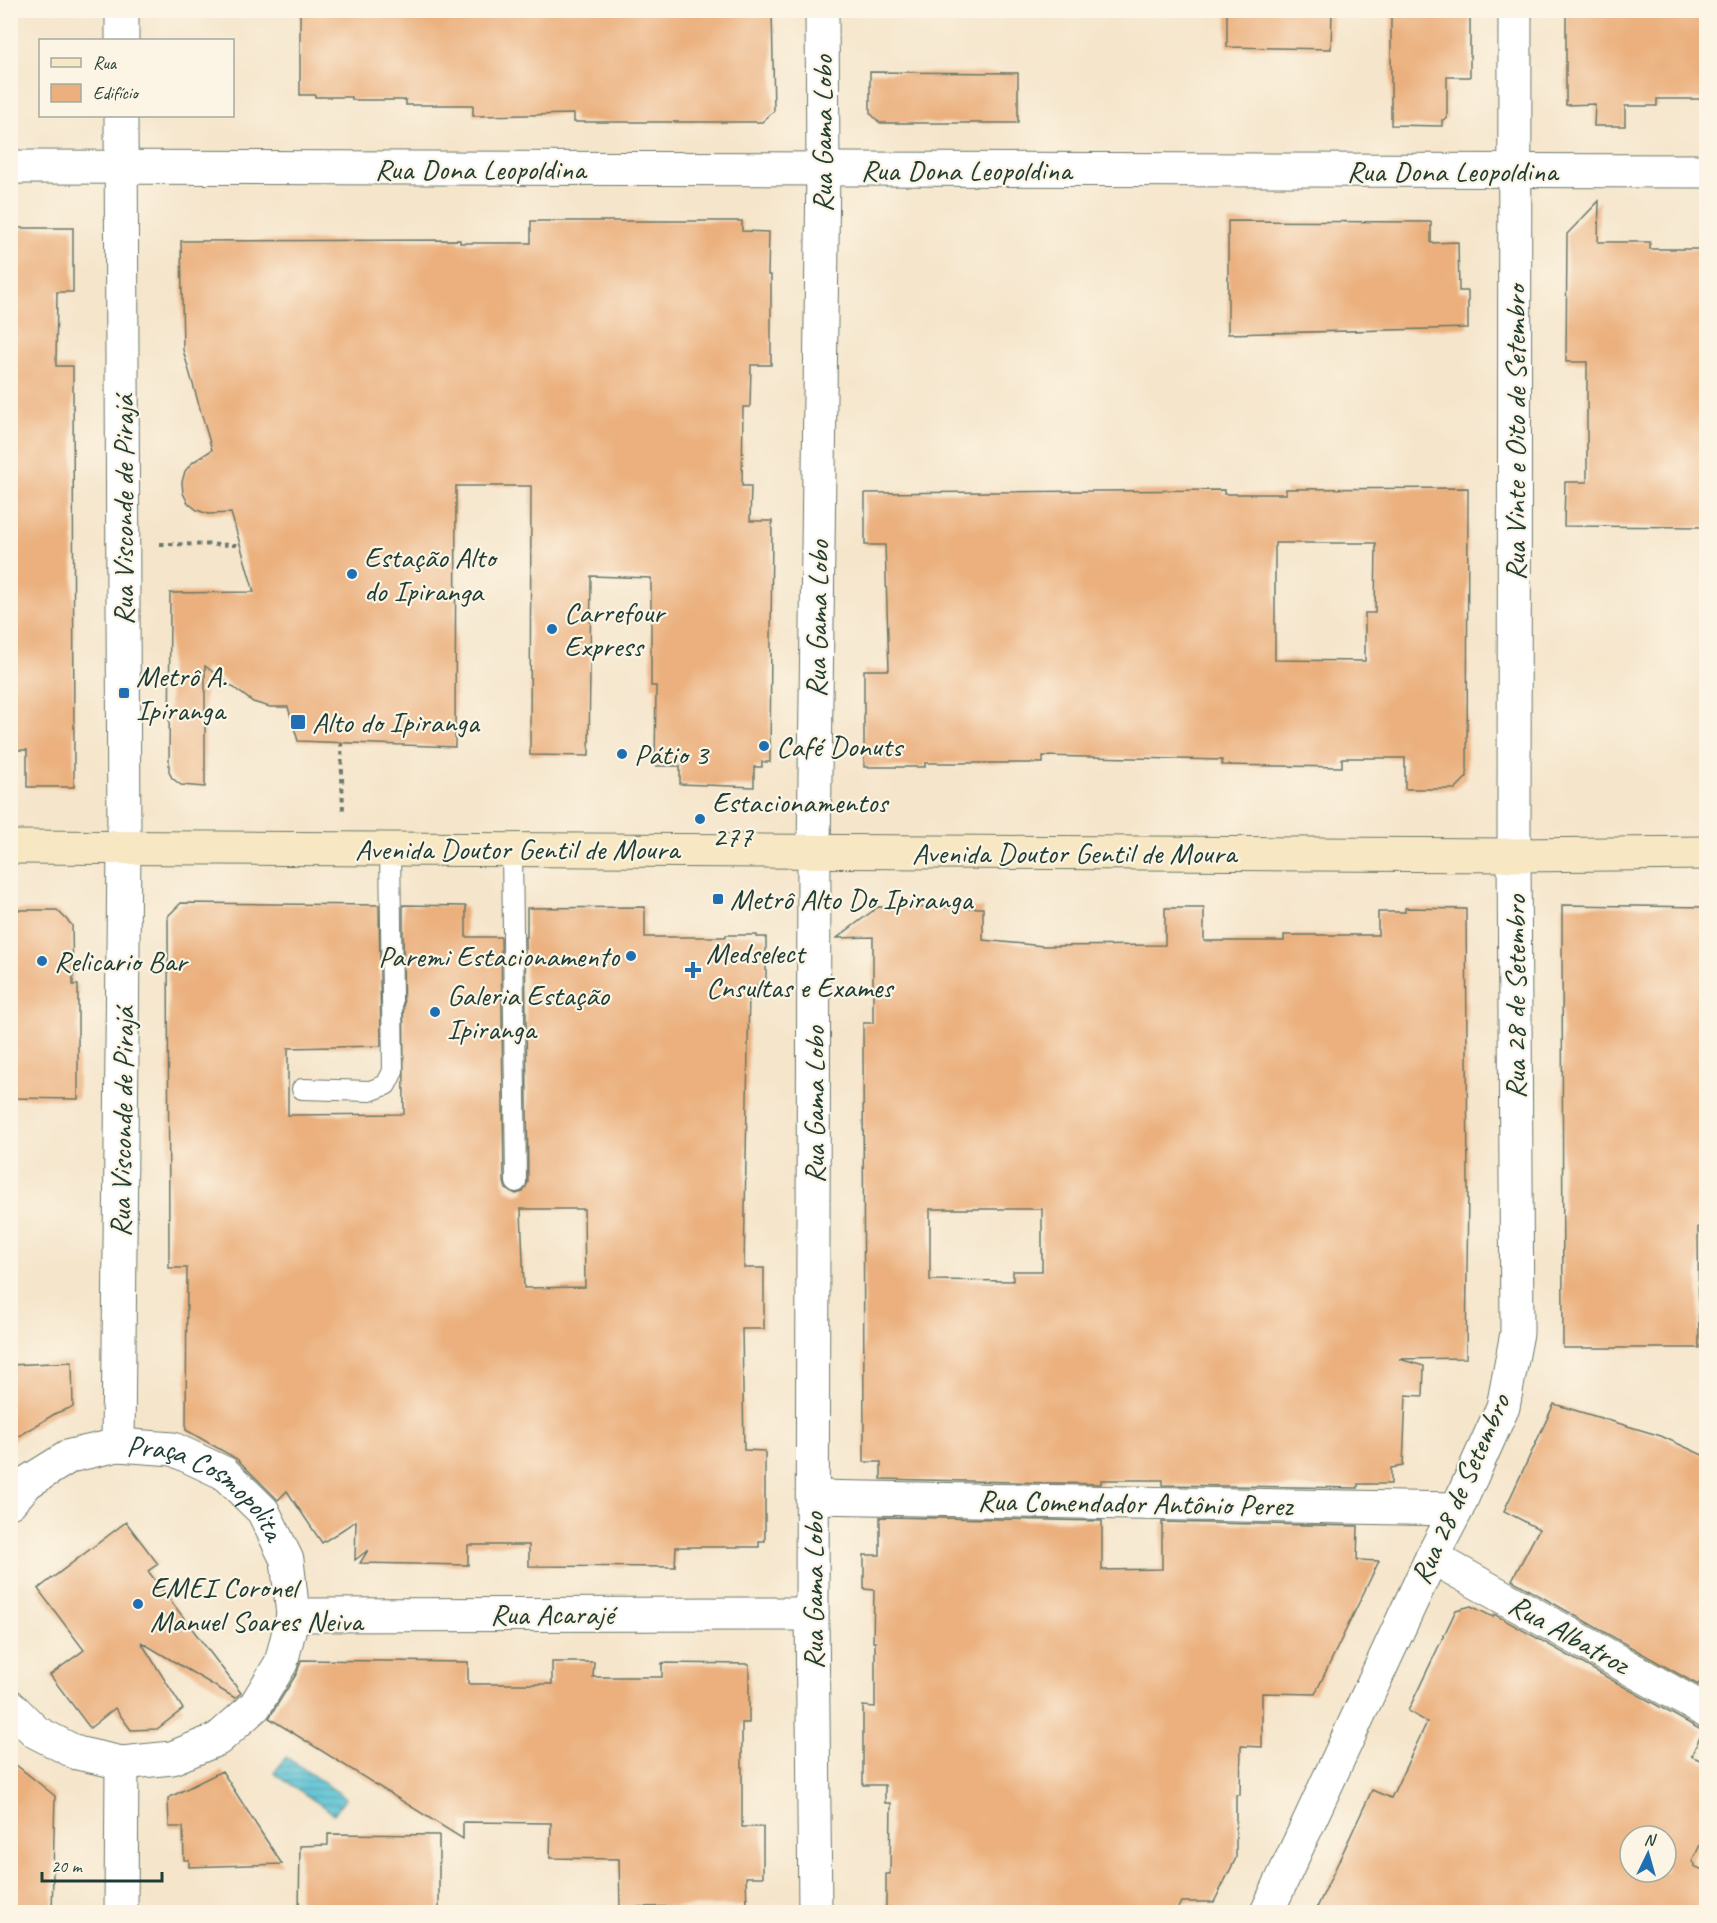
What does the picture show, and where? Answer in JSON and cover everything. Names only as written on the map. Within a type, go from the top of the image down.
[{"type":"main road","name":"Avenida Doutor Gentil de Moura","points":[[10,847],[1514,855],[1707,853]]},
{"type":"street","points":[[122,10],[122,39]]},
{"type":"street","name":"Rua Gama Lobo","points":[[815,1912],[812,1614],[814,851],[823,169],[822,10]]},
{"type":"street","name":"Rua Vinte e Oito de Setembro","points":[[1514,855],[1515,10]]},
{"type":"street","name":"Rua Visconde de Pirajá","points":[[118,1445],[124,848],[121,117]]},
{"type":"street","name":"Rua Dona Leopoldina","points":[[10,167],[1707,171]]},
{"type":"street","name":"Rua 28 de Setembro","points":[[1267,1912],[1503,1407],[1517,1333],[1514,855]]},
{"type":"street","name":"Praça Cosmopolita","points":[[10,1503],[28,1482],[70,1456],[118,1445],[173,1449],[224,1473],[263,1511],[287,1560],[292,1615],[281,1664],[255,1706],[218,1739],[172,1758],[122,1763],[77,1753],[36,1732],[10,1706]]},
{"type":"street","name":"Rua Comendador Antônio Perez","points":[[814,1497],[1457,1509]]},
{"type":"street","name":"Rua Albatroz","points":[[1432,1557],[1707,1711]]},
{"type":"street","name":"Rua Acarajé","points":[[292,1615],[812,1614]]},
{"type":"street","points":[[121,1912],[122,1763]]},
{"type":"lane","points":[[302,1089],[370,1091],[386,1085],[393,1071],[390,849]]},
{"type":"lane","points":[[512,850],[516,1182]]},
{"type":"path","points":[[123,544],[240,545]]},
{"type":"path","points":[[340,742],[345,848]]},
{"type":"water","points":[[286,1757],[346,1798],[334,1814],[274,1773]]},
{"type":"building","points":[[300,10],[772,10],[774,111],[762,122],[574,122],[574,114],[473,116],[473,105],[406,105],[406,100],[352,100],[352,97],[300,95]]},
{"type":"building","points":[[1227,10],[1332,10],[1331,49],[1227,47]]},
{"type":"building","points":[[1391,10],[1470,10],[1470,77],[1447,77],[1447,119],[1442,120],[1442,126],[1391,125]]},
{"type":"building","points":[[1566,10],[1707,10],[1707,99],[1657,99],[1657,106],[1625,106],[1625,126],[1594,126],[1595,104],[1566,105]]},
{"type":"building","points":[[870,72],[1018,73],[1018,123],[880,123],[870,113]]},
{"type":"building","points":[[1599,201],[1598,242],[1650,242],[1650,249],[1707,249],[1707,527],[1564,526],[1565,482],[1587,482],[1587,362],[1566,362],[1567,234]]},
{"type":"building","points":[[531,221],[742,221],[742,231],[769,232],[771,365],[751,365],[750,407],[743,407],[742,486],[751,486],[750,521],[772,521],[770,762],[762,762],[762,767],[754,767],[754,787],[680,784],[680,766],[655,766],[656,686],[651,686],[651,578],[591,576],[589,756],[530,755],[531,486],[456,486],[455,747],[298,741],[288,707],[270,707],[253,702],[205,666],[205,787],[181,785],[172,778],[169,772],[170,593],[254,592],[231,513],[208,514],[197,510],[188,503],[183,493],[182,482],[185,471],[193,462],[212,450],[183,350],[181,241],[460,240],[460,243],[531,243]]},
{"type":"building","points":[[1228,221],[1431,222],[1431,243],[1458,242],[1459,291],[1468,291],[1468,328],[1228,334]]},
{"type":"building","points":[[10,228],[73,228],[73,292],[57,292],[56,366],[73,366],[74,787],[27,787],[27,750],[10,750]]},
{"type":"building","points":[[1468,488],[1467,777],[1455,789],[1405,789],[1405,758],[1342,758],[1342,767],[1222,765],[1222,760],[1043,756],[1043,763],[925,763],[925,767],[864,767],[864,670],[889,670],[885,545],[865,545],[865,493],[1224,490],[1224,494],[1286,494],[1286,489]],"holes":[[[1275,543],[1376,543],[1375,613],[1365,613],[1365,661],[1275,660]]]},
{"type":"building","points":[[181,903],[379,905],[381,1046],[288,1048],[288,1115],[404,1114],[403,905],[466,906],[466,937],[501,937],[504,1182],[506,1189],[516,1194],[523,1192],[528,1182],[525,937],[527,937],[527,908],[645,907],[645,937],[757,935],[757,937],[766,937],[766,985],[757,985],[756,991],[749,991],[744,1268],[764,1268],[764,1329],[742,1329],[744,1450],[765,1451],[765,1541],[759,1541],[759,1547],[676,1547],[675,1567],[529,1566],[529,1545],[468,1545],[468,1565],[360,1563],[368,1550],[355,1560],[356,1521],[322,1543],[287,1491],[278,1500],[237,1459],[186,1430],[187,1268],[169,1268],[168,916]],"holes":[[[521,1209],[584,1209],[585,1287],[524,1288]]]},
{"type":"building","points":[[1562,905],[1707,907],[1707,1227],[1698,1227],[1699,1348],[1563,1348]]},
{"type":"building","points":[[878,907],[983,908],[983,940],[1043,946],[1165,945],[1165,908],[1204,908],[1204,941],[1284,941],[1284,935],[1378,935],[1378,912],[1405,912],[1405,908],[1466,909],[1468,1187],[1466,1358],[1399,1359],[1424,1366],[1423,1396],[1406,1395],[1403,1466],[1391,1468],[1391,1484],[1358,1484],[1358,1488],[1163,1485],[1163,1480],[1101,1480],[1101,1484],[881,1479],[881,1462],[864,1462],[863,1023],[873,1023],[873,937],[837,938]],"holes":[[[930,1209],[1042,1209],[1042,1271],[1013,1271],[1013,1281],[930,1280]]]},
{"type":"building","points":[[13,910],[57,910],[72,925],[73,985],[78,985],[78,1099],[10,1098]]},
{"type":"building","points":[[72,1362],[73,1407],[56,1413],[10,1442],[10,1365]]},
{"type":"building","points":[[1554,1404],[1661,1436],[1707,1457],[1707,1669],[1698,1685],[1512,1580],[1539,1529],[1504,1511]]},
{"type":"building","points":[[880,1517],[1102,1521],[1102,1570],[1162,1569],[1162,1522],[1358,1526],[1357,1560],[1379,1561],[1315,1694],[1262,1693],[1262,1747],[1241,1746],[1240,1795],[1236,1795],[1236,1858],[1214,1902],[1181,1902],[1176,1912],[886,1912],[886,1874],[890,1874],[891,1803],[885,1803],[885,1785],[863,1785],[863,1706],[875,1707],[874,1590],[864,1589],[864,1555],[880,1555]]},
{"type":"building","points":[[126,1522],[158,1564],[148,1571],[241,1693],[235,1698],[141,1642],[183,1709],[157,1729],[131,1730],[115,1708],[90,1728],[50,1675],[84,1650],[38,1589]]},
{"type":"building","points":[[1471,1606],[1493,1617],[1494,1614],[1703,1731],[1691,1756],[1707,1763],[1707,1830],[1692,1862],[1694,1866],[1707,1872],[1707,1912],[1315,1912],[1372,1790],[1391,1798],[1427,1722],[1408,1711],[1456,1610]]},
{"type":"building","points":[[301,1660],[468,1662],[468,1684],[552,1684],[552,1662],[594,1662],[593,1677],[662,1677],[662,1663],[749,1664],[749,1723],[742,1723],[742,1827],[763,1827],[763,1877],[746,1877],[747,1906],[620,1907],[619,1859],[550,1858],[551,1823],[463,1822],[463,1839],[269,1718],[297,1673]]},
{"type":"building","points":[[10,1760],[55,1796],[52,1912],[10,1912]]},
{"type":"building","points":[[222,1771],[282,1864],[189,1867],[189,1860],[184,1860],[183,1827],[169,1827],[168,1798]]},
{"type":"building","points":[[328,1834],[439,1835],[439,1912],[299,1912],[300,1846],[328,1845]]},
{"type":"place","name":"Estação Alto do Ipiranga","points":[[352,574]]},
{"type":"place","name":"Carrefour Express","points":[[552,629]]},
{"type":"place","name":"Metrô A. Ipiranga","points":[[124,693]]},
{"type":"place","name":"Alto do Ipiranga","points":[[298,722]]},
{"type":"place","name":"Café Donuts","points":[[764,746]]},
{"type":"place","name":"Pátio 3","points":[[622,754]]},
{"type":"place","name":"Estacionamentos 277","points":[[700,819]]},
{"type":"place","name":"Metrô Alto Do Ipiranga","points":[[718,899]]},
{"type":"place","name":"Paremi Estacionamento","points":[[631,956]]},
{"type":"place","name":"Relicario Bar","points":[[42,961]]},
{"type":"place","name":"Medselect Cnsultas e Exames","points":[[693,970]]},
{"type":"place","name":"Galeria Estação Ipiranga","points":[[435,1012]]},
{"type":"place","name":"EMEI Coronel Manuel Soares Neiva","points":[[138,1604]]}]
